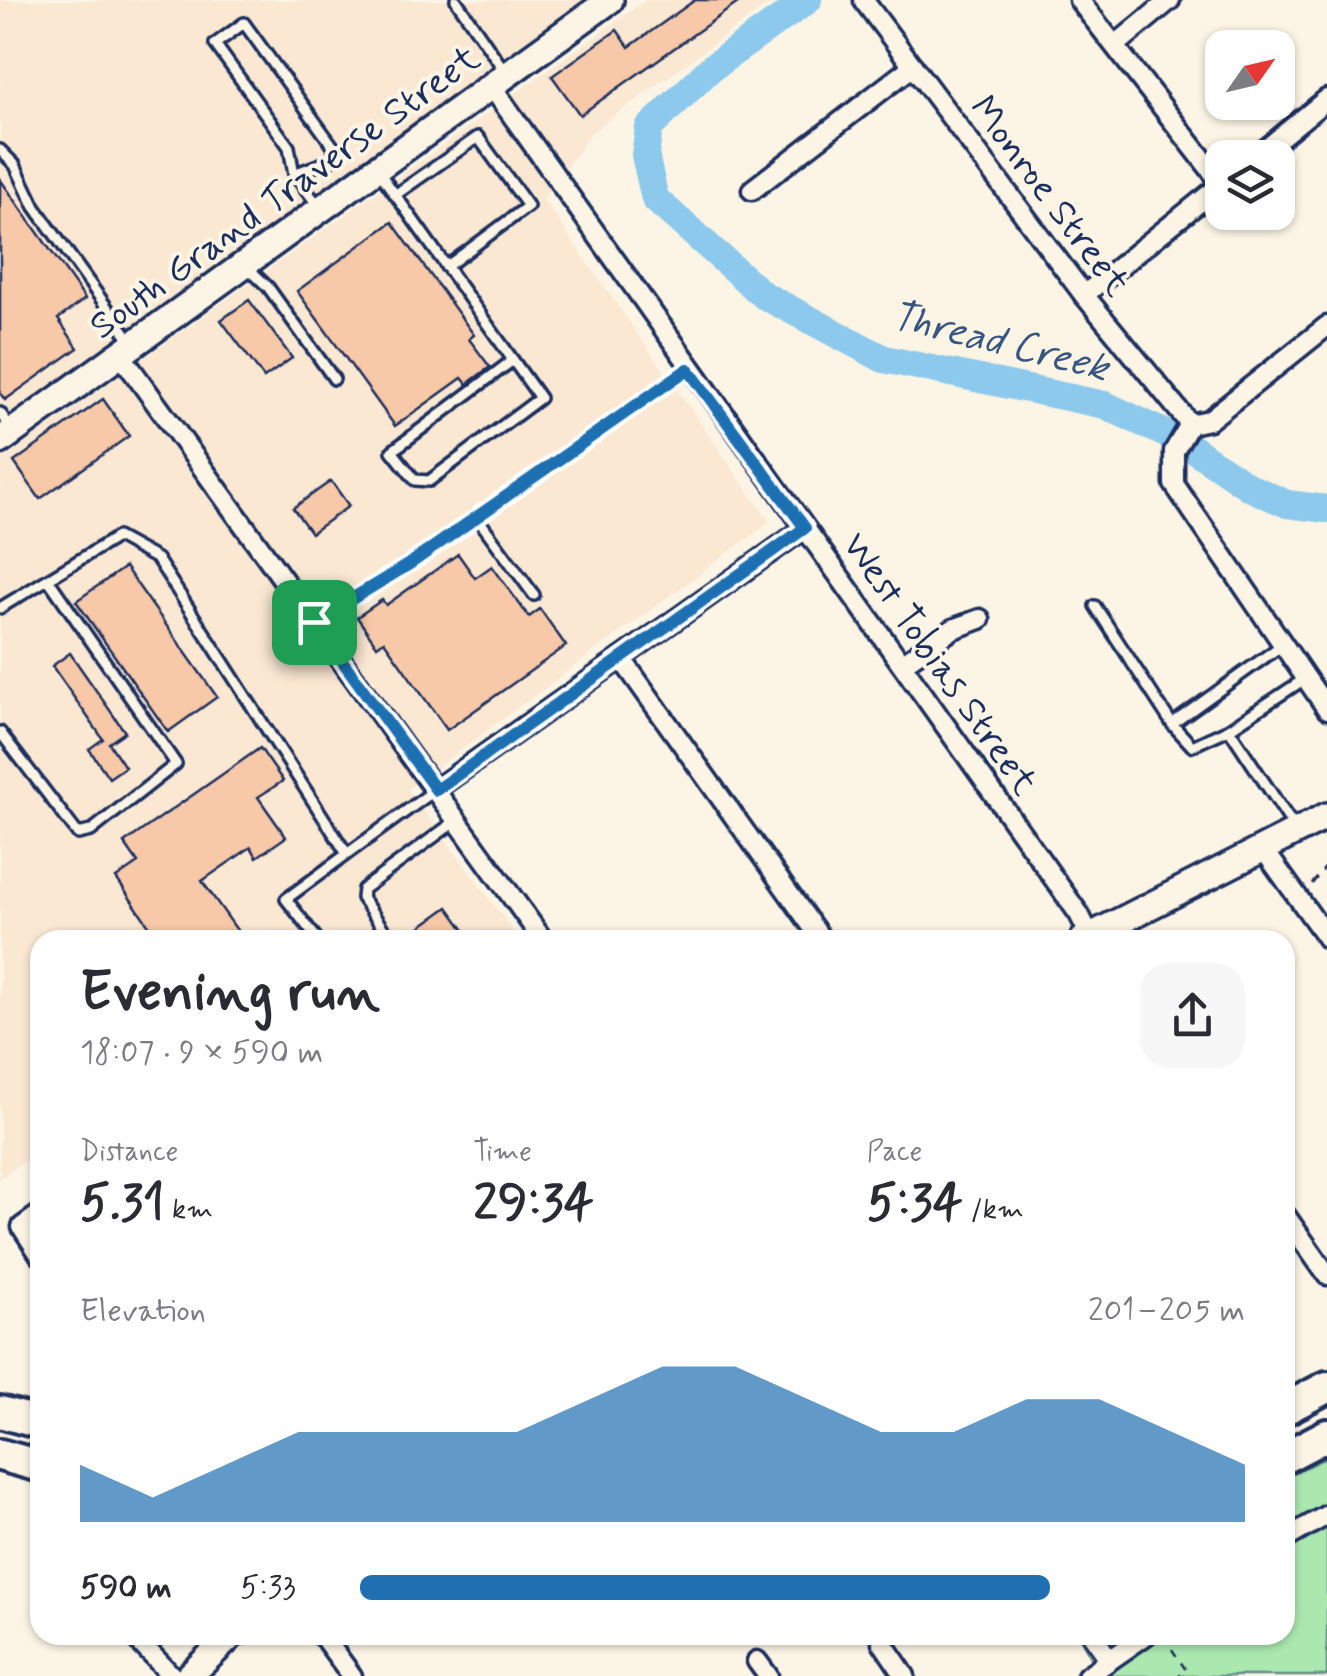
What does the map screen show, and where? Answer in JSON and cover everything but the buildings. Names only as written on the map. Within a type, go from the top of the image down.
[{"type":"highway","points":[[1295,1404],[1327,1387]]},
{"type":"highway","points":[[0,1412],[30,1420]]},
{"type":"highway","points":[[1295,1452],[1327,1435]]},
{"type":"highway","points":[[0,1455],[30,1463]]},
{"type":"main road","name":"South Grand Traverse Street","points":[[5,429],[128,350],[610,0]]},
{"type":"main road","points":[[1106,930],[1327,816]]},
{"type":"main road","points":[[189,1676],[222,1645]]},
{"type":"street","points":[[1079,0],[1205,162]]},
{"type":"street","points":[[1116,44],[1170,0]]},
{"type":"street","name":"Monroe Street","points":[[864,1],[1084,295],[1190,424]]},
{"type":"street","points":[[752,190],[913,66]]},
{"type":"street","name":"West Tobias Street","points":[[500,81],[688,369],[1079,914],[1085,930]]},
{"type":"street","points":[[1277,140],[1327,99]]},
{"type":"street","points":[[1084,295],[1205,198]]},
{"type":"street","points":[[1327,326],[1209,420],[1190,424],[1174,452],[1174,484],[1327,709]]},
{"type":"street","points":[[128,350],[314,622],[536,930]]},
{"type":"street","points":[[436,790],[805,528]]},
{"type":"street","points":[[902,664],[952,629],[980,619]]},
{"type":"street","points":[[621,658],[815,930]]},
{"type":"street","points":[[1264,850],[1327,938]]},
{"type":"street","points":[[1295,1229],[1327,1275]]},
{"type":"street","points":[[1295,1533],[1327,1515]]},
{"type":"street","points":[[143,1645],[172,1676]]},
{"type":"street","points":[[329,1645],[352,1676]]},
{"type":"street","points":[[884,1645],[905,1676]]},
{"type":"street","points":[[1099,1645],[1110,1660]]},
{"type":"street","points":[[1087,1676],[1132,1645]]},
{"type":"lane","points":[[456,0],[500,81]]},
{"type":"lane","points":[[294,174],[331,160],[335,149],[244,23],[215,44],[289,147],[294,174],[322,210]]},
{"type":"lane","points":[[395,195],[478,137],[528,206],[446,266]]},
{"type":"lane","points":[[0,150],[14,165],[35,207],[128,350]]},
{"type":"lane","points":[[378,170],[395,195],[446,266],[513,360],[540,398],[430,480],[415,480],[392,451],[513,360]]},
{"type":"lane","points":[[245,265],[268,287],[334,379]]},
{"type":"lane","points":[[314,622],[688,369]]},
{"type":"lane","points":[[476,516],[534,595]]},
{"type":"lane","points":[[0,608],[116,537],[157,559],[346,854]]},
{"type":"lane","points":[[0,732],[78,834],[91,831],[176,764],[48,579]]},
{"type":"lane","points":[[1094,606],[1172,724],[1192,746],[1229,729],[1306,678]]},
{"type":"lane","points":[[1172,724],[1282,645]]},
{"type":"lane","points":[[1229,729],[1298,832]]},
{"type":"lane","points":[[310,930],[286,899],[436,790]]},
{"type":"lane","points":[[384,930],[362,898],[362,889],[457,820]]},
{"type":"path","points":[[1311,885],[1327,865]]},
{"type":"path","points":[[1169,1645],[1186,1670],[1179,1676]]},
{"type":"shaded area","points":[[0,0],[586,0],[0,423]]},
{"type":"shaded area","points":[[646,0],[774,0],[592,132],[543,199],[770,522],[408,789],[513,930],[30,930],[30,1157],[0,1178],[0,461]]},
{"type":"green space","points":[[1327,1457],[1327,1676],[1102,1676],[1084,1645],[1295,1645],[1295,1472]]},
{"type":"waterway","name":"Thread Creek","points":[[808,0],[711,68],[649,128],[645,155],[655,199],[763,295],[884,359],[1105,405],[1183,442],[1249,487],[1287,504],[1327,509]]},
{"type":"route","points":[[688,369],[805,528],[436,790],[314,622],[411,563],[688,369]]}]
